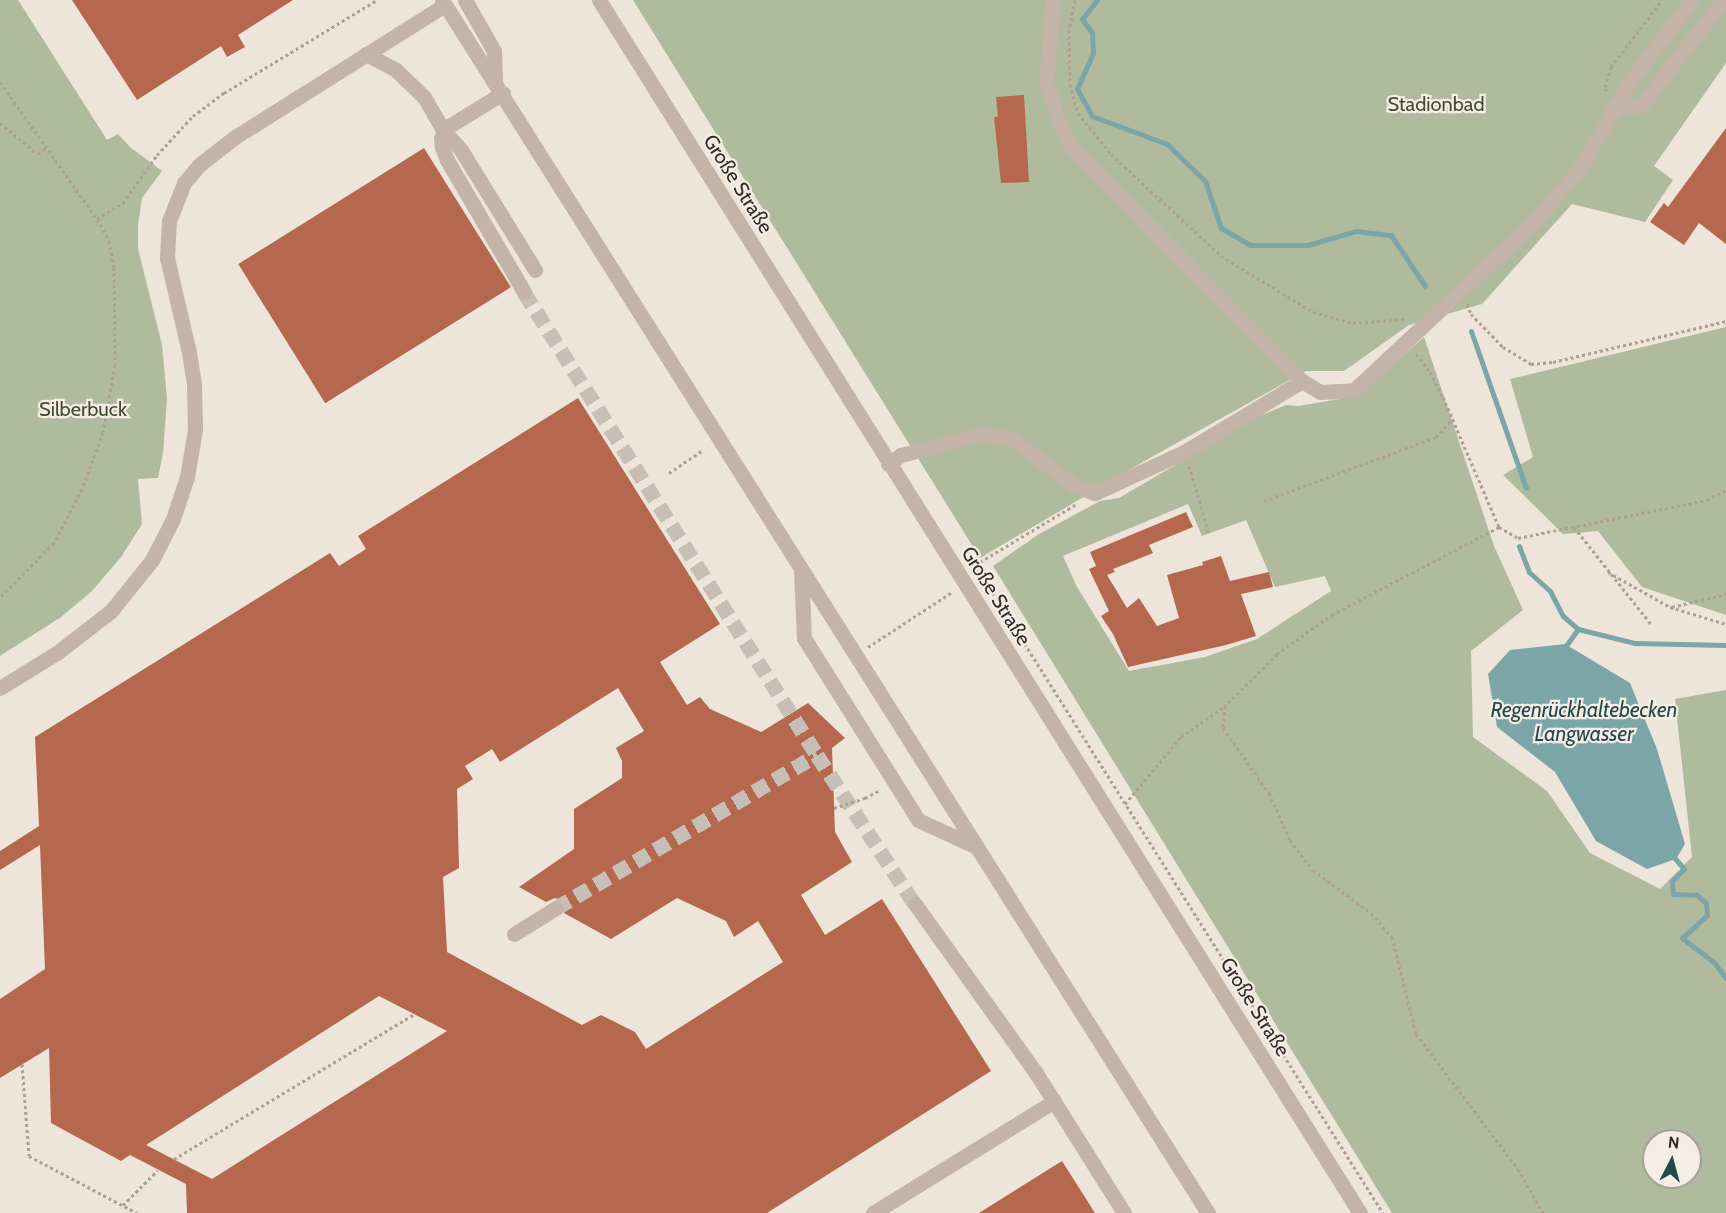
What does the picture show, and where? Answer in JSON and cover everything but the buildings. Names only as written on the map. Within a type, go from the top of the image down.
[{"type":"street","points":[[465,0],[494,51],[499,88]]},
{"type":"street","name":"Große Straße","points":[[599,0],[1360,1213]]},
{"type":"street","points":[[1053,0],[1046,82],[1059,123],[1072,148],[1302,381],[1320,392],[1354,390],[1534,222],[1580,168],[1630,81],[1690,1],[1709,18]]},
{"type":"street","points":[[1614,106],[1641,106],[1723,0]]},
{"type":"street","points":[[0,688],[58,652],[111,611],[152,560],[173,519],[187,477],[195,429],[194,384],[167,258],[169,221],[184,183],[215,151],[443,2],[1208,1213]]},
{"type":"street","points":[[366,54],[396,70],[414,85],[444,131],[461,150],[535,270]]},
{"type":"street","points":[[499,88],[444,131],[442,147],[447,160],[524,292]]},
{"type":"street","points":[[888,464],[901,455],[980,434],[1012,438],[1073,484],[1095,493],[1184,452],[1302,381]]},
{"type":"street","points":[[801,567],[804,638],[918,820],[978,848]]},
{"type":"street","points":[[915,904],[1053,1101],[1124,1213]]},
{"type":"street","points":[[514,934],[556,908]]},
{"type":"street","points":[[873,1213],[1053,1101]]},
{"type":"path","points":[[97,219],[123,203],[157,155],[193,116],[224,93],[377,0]]},
{"type":"path","points":[[1075,0],[1070,30],[1070,84],[1078,113],[1111,154],[1213,248],[1313,312],[1353,323],[1412,318],[1427,321]]},
{"type":"path","points":[[1614,106],[1605,87],[1611,67],[1662,0]]},
{"type":"path","points":[[0,82],[97,219],[109,241],[114,267],[115,365],[103,432],[82,489],[54,543],[0,597]]},
{"type":"path","points":[[0,123],[38,154],[47,147]]},
{"type":"path","points":[[1462,291],[1471,314],[1503,347],[1531,364],[1553,362],[1726,321]]},
{"type":"path","points":[[1406,341],[1430,372],[1453,419],[1499,527],[1518,538],[1707,500],[1726,490]]},
{"type":"path","points":[[1264,501],[1436,437],[1453,419]]},
{"type":"path","points":[[669,473],[703,450]]},
{"type":"path","points":[[1184,452],[1209,534]]},
{"type":"path","points":[[856,655],[962,580],[975,565],[1095,493]]},
{"type":"path","points":[[1125,804],[1181,737],[1225,706],[1277,654],[1333,614],[1499,527]]},
{"type":"path","points":[[1574,527],[1651,624]]},
{"type":"path","points":[[963,546],[1383,1213]]},
{"type":"path","points":[[1608,572],[1671,607],[1726,624]]},
{"type":"path","points":[[1671,607],[1726,594]]},
{"type":"path","points":[[1225,706],[1224,728],[1269,793],[1290,840],[1313,870],[1371,913],[1392,937],[1416,1034],[1518,1169],[1543,1213]]},
{"type":"path","points":[[834,808],[865,798],[884,788]]},
{"type":"path","points":[[174,1159],[414,1014]]},
{"type":"path","points":[[22,1064],[29,1156],[136,1213]]},
{"type":"path","points":[[123,1205],[158,1170]]},
{"type":"green space","name":"Silberbuck","points":[[0,0],[18,0],[107,140],[118,134],[130,147],[162,171],[142,198],[138,225],[138,249],[162,345],[167,399],[163,453],[158,478],[138,479],[142,524],[121,557],[92,591],[61,617],[0,656]]},
{"type":"green space","name":"Stadionbad","points":[[633,0],[1726,0],[1726,63],[1654,166],[1673,180],[1645,222],[1572,204],[1482,304],[1409,325],[1344,371],[1306,371],[1148,459],[980,558]]},
{"type":"green space","points":[[1726,327],[1726,615],[1642,587],[1598,531],[1563,534],[1503,475],[1533,457],[1510,379]]},
{"type":"green space","points":[[1424,337],[1494,546],[1523,610],[1471,651],[1473,737],[1547,791],[1590,853],[1660,889],[1692,857],[1675,699],[1726,690],[1726,1213],[1392,1213],[993,566],[1039,534],[1100,501],[1119,498],[1259,416],[1286,405],[1299,406],[1357,396]],"holes":[[[1188,504],[1202,536],[1246,520],[1275,587],[1325,576],[1331,591],[1257,639],[1205,657],[1129,671],[1077,587],[1063,556]]]},
{"type":"water","name":"Regenrückhaltebecken Langwasser","points":[[1565,644],[1630,683],[1657,749],[1685,844],[1676,859],[1647,869],[1596,841],[1555,772],[1497,727],[1488,674],[1510,650]]},
{"type":"waterway","points":[[1097,0],[1082,19],[1092,33],[1093,53],[1077,89],[1092,116],[1167,144],[1205,181],[1221,228],[1251,245],[1308,245],[1356,231],[1391,235],[1425,286]]},
{"type":"waterway","points":[[1471,331],[1526,488]]},
{"type":"waterway","points":[[1519,546],[1529,572],[1550,591],[1563,616],[1578,629],[1564,648]]},
{"type":"waterway","points":[[1578,629],[1635,643],[1726,645]]},
{"type":"waterway","points":[[1672,855],[1684,869],[1672,881],[1673,894],[1697,895],[1706,903],[1707,915],[1682,938],[1713,961],[1726,978]]},
{"type":"tunnel","points":[[524,292],[817,755]]},
{"type":"tunnel","points":[[556,908],[817,755],[915,904]]}]
